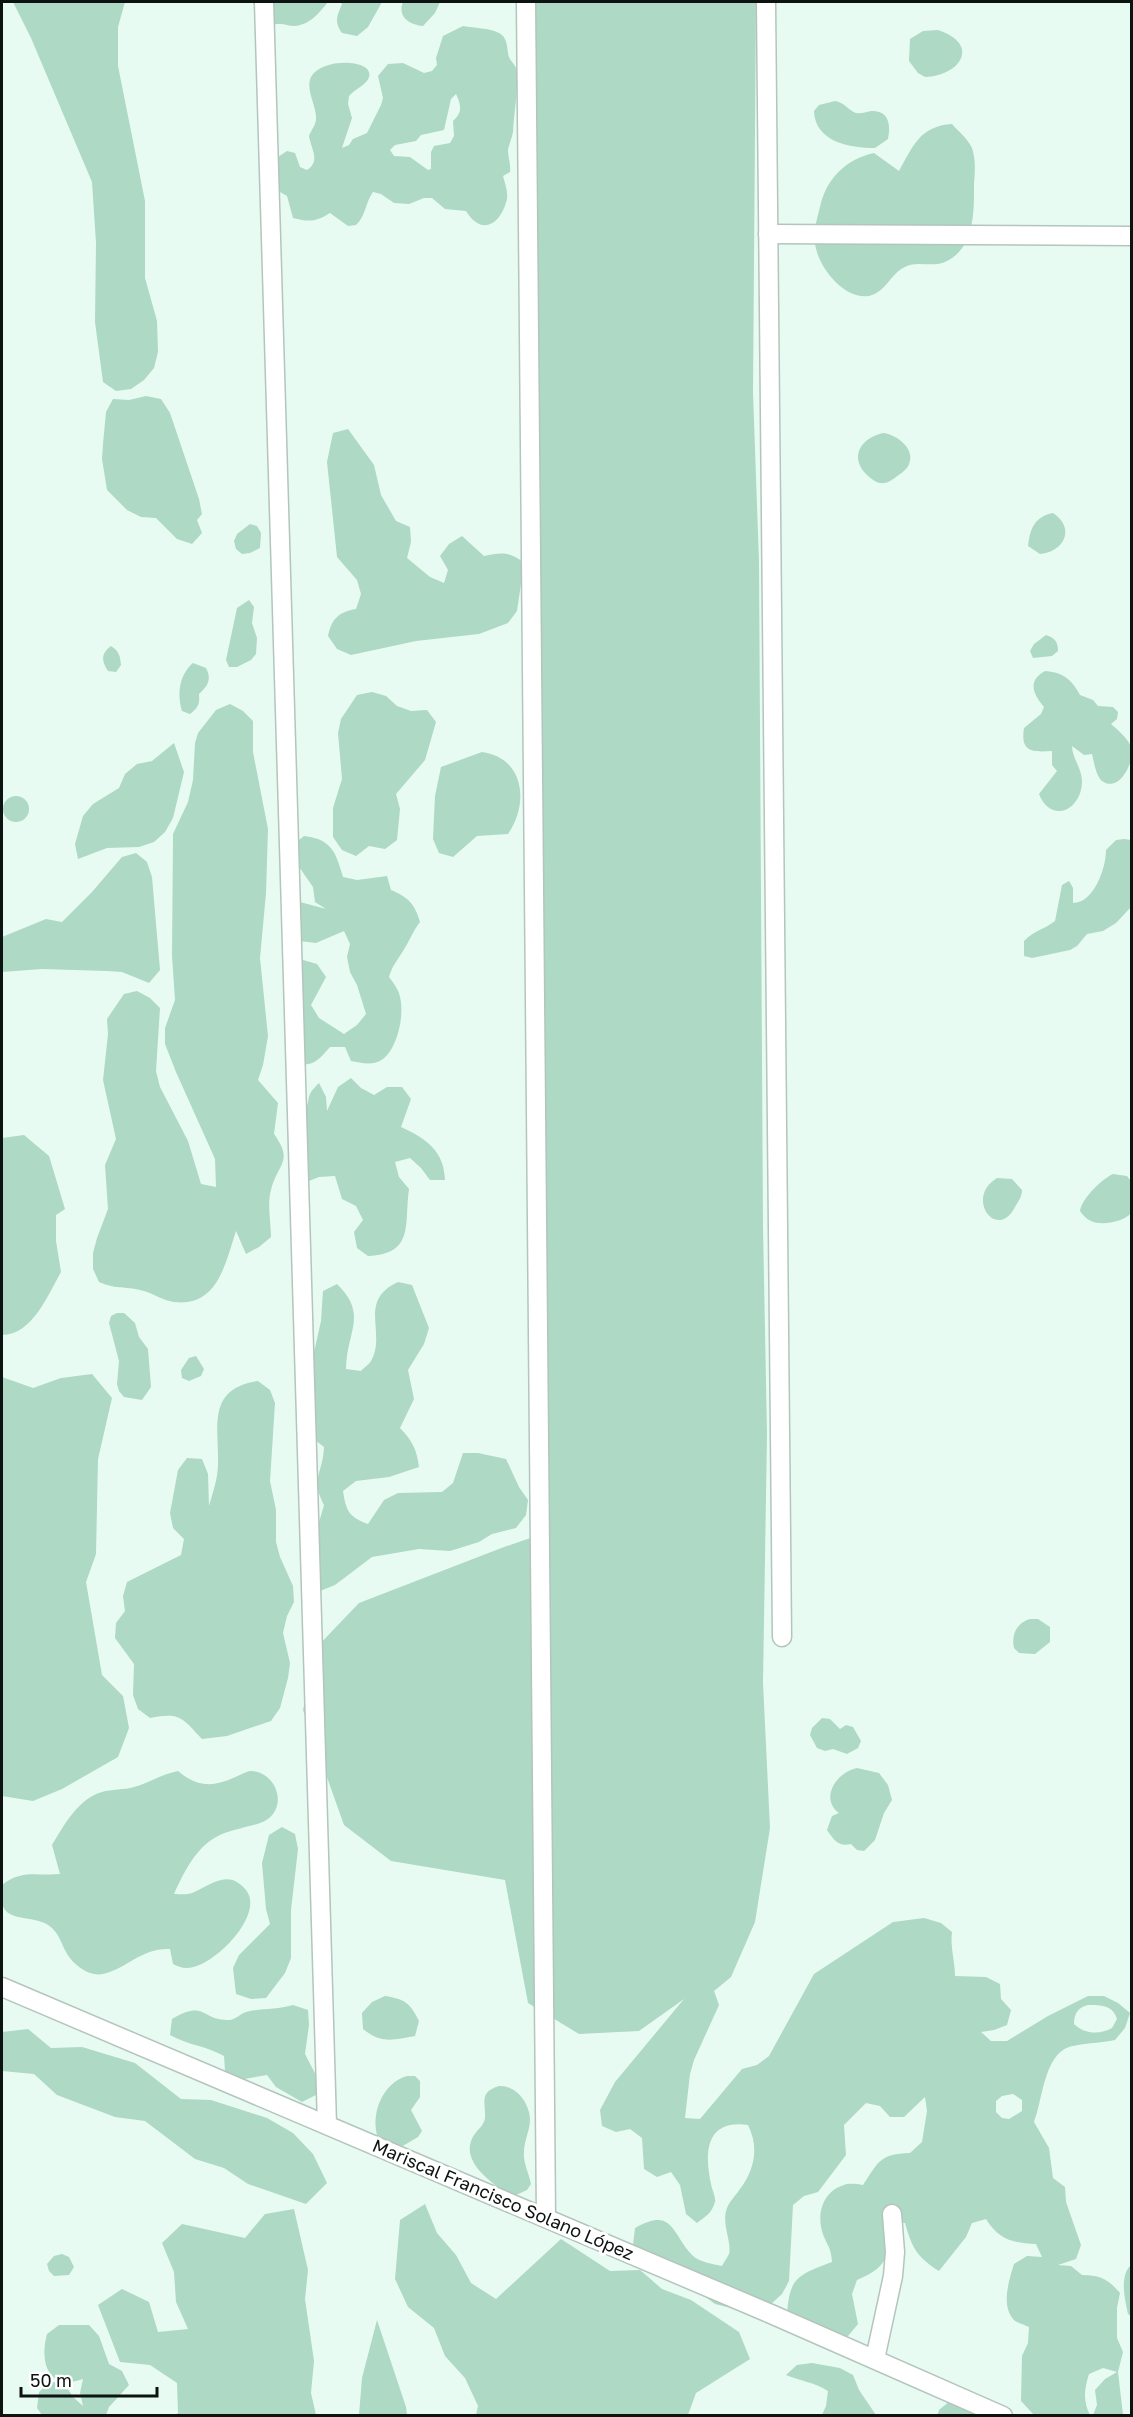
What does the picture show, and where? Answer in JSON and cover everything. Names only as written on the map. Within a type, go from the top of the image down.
[{"type":"street","points":[[264,2],[327,2125]]},
{"type":"street","points":[[525,2],[546,2218]]},
{"type":"street","points":[[766,2],[782,1637]]},
{"type":"street","points":[[768,234],[1131,236]]},
{"type":"street","name":"Mariscal Francisco Solano López","points":[[2,1987],[1003,2415]]},
{"type":"street","points":[[875,2359],[893,2276],[895,2252],[892,2214]]},
{"type":"green space","points":[[13,2],[125,2],[118,27],[118,66],[145,201],[145,278],[157,321],[158,352],[154,368],[144,380],[131,389],[116,391],[103,382],[95,322],[96,243],[92,182],[31,38]]},
{"type":"green space","points":[[252,2],[328,2],[318,14],[300,25],[264,26],[254,21],[255,6]]},
{"type":"green space","points":[[340,2],[382,2],[368,27],[357,36],[342,33],[339,29],[337,19],[342,4]]},
{"type":"green space","points":[[403,2],[440,2],[435,13],[423,26],[413,24],[406,19],[402,12]]},
{"type":"green space","points":[[527,2],[756,2],[753,392],[759,562],[763,1227],[767,1434],[763,1683],[770,1828],[755,1922],[731,1977],[714,1991],[719,2005],[694,2060],[690,2074],[685,2118],[700,2119],[742,2069],[757,2065],[769,2056],[814,1974],[893,1922],[924,1918],[941,1923],[952,1932],[955,1976],[986,1977],[1000,1984],[1001,1999],[1011,2010],[1007,2025],[981,2032],[991,2041],[1007,2041],[1048,2016],[1088,1996],[1104,1996],[1118,2003],[1130,2013],[1125,2028],[1115,2040],[1073,2046],[1063,2050],[1056,2057],[1050,2066],[1034,2122],[1049,2148],[1053,2178],[1065,2187],[1066,2202],[1081,2245],[1076,2259],[1058,2265],[1071,2266],[1082,2275],[1103,2279],[1112,2284],[1120,2293],[1117,2308],[1117,2338],[1123,2352],[1118,2372],[1123,2415],[1093,2415],[1097,2405],[1095,2390],[1105,2379],[1117,2372],[1103,2368],[1089,2374],[1087,2380],[1085,2400],[1090,2415],[1034,2415],[1021,2401],[1022,2356],[1028,2343],[1029,2327],[1015,2321],[1010,2315],[1007,2293],[1014,2264],[1027,2256],[1042,2257],[1036,2244],[1020,2243],[1001,2236],[986,2219],[972,2223],[966,2237],[939,2271],[916,2251],[905,2223],[891,2222],[890,2243],[886,2258],[876,2270],[857,2280],[852,2294],[858,2324],[848,2336],[835,2340],[787,2316],[790,2293],[798,2279],[811,2270],[832,2262],[820,2217],[826,2197],[844,2185],[863,2185],[881,2160],[892,2155],[910,2153],[922,2142],[927,2111],[925,2097],[904,2117],[890,2117],[880,2106],[866,2103],[844,2125],[846,2155],[818,2192],[804,2196],[793,2205],[789,2281],[782,2294],[771,2304],[743,2311],[715,2304],[703,2295],[696,2282],[642,2256],[633,2245],[635,2228],[657,2220],[670,2225],[692,2255],[722,2266],[730,2249],[725,2214],[749,2174],[754,2158],[754,2141],[748,2125],[734,2124],[716,2133],[711,2140],[708,2160],[715,2202],[710,2212],[697,2223],[686,2214],[680,2185],[671,2172],[657,2177],[644,2169],[642,2138],[630,2129],[616,2132],[602,2126],[600,2110],[615,2082],[684,1999],[639,2031],[579,2034],[528,2003],[505,1880],[391,1861],[344,1825],[303,1710],[316,1648],[359,1603],[539,1535]],"holes":[[[1088,2005],[1102,2006],[1113,2011],[1117,2019],[1112,2028],[1102,2032],[1092,2032],[1082,2030],[1074,2024],[1077,2011]],[[1013,2094],[1022,2100],[1022,2111],[1009,2119],[1002,2118],[996,2112],[996,2101],[1002,2096]]]},
{"type":"green space","points":[[463,26],[499,33],[505,39],[509,56],[517,70],[513,132],[508,150],[510,172],[503,176],[507,199],[496,221],[484,225],[478,224],[466,211],[445,209],[432,198],[424,198],[409,204],[394,203],[381,194],[373,192],[362,218],[356,225],[348,226],[330,213],[312,220],[293,218],[287,196],[280,192],[272,192],[275,159],[287,151],[295,153],[300,167],[307,170],[314,163],[309,136],[316,119],[309,87],[311,77],[317,70],[338,63],[359,65],[366,68],[369,74],[367,81],[349,96],[348,104],[352,118],[342,148],[349,145],[353,139],[367,133],[383,98],[378,76],[388,64],[403,63],[424,73],[432,71],[437,65],[436,58],[443,36]],"holes":[[[456,94],[460,108],[453,121],[454,136],[450,143],[434,146],[431,152],[431,169],[428,170],[410,157],[394,156],[390,150],[395,145],[416,141],[421,135],[444,130],[451,99]]]},
{"type":"green space","points":[[938,30],[951,36],[959,44],[962,51],[961,59],[948,71],[925,77],[918,73],[909,61],[910,39],[923,31]]},
{"type":"green space","points":[[835,101],[856,113],[877,111],[882,113],[889,124],[888,139],[875,148],[865,148],[845,144],[827,136],[820,130],[814,111],[819,105]]},
{"type":"green space","points":[[952,124],[970,145],[975,162],[973,217],[968,238],[963,247],[956,255],[941,263],[908,265],[894,275],[880,291],[869,296],[859,296],[841,287],[821,261],[815,238],[823,197],[832,179],[846,165],[874,153],[899,171],[913,146],[925,133]]},
{"type":"green space","points":[[146,396],[161,399],[170,413],[199,499],[202,514],[197,520],[202,533],[192,544],[177,539],[156,518],[141,517],[127,510],[107,490],[102,459],[106,412],[113,399],[129,400]]},
{"type":"green space","points":[[348,429],[374,465],[381,495],[396,521],[410,527],[411,542],[407,558],[430,577],[444,583],[448,570],[440,556],[449,544],[462,536],[484,556],[506,554],[524,563],[517,611],[508,623],[479,634],[416,641],[351,655],[337,649],[328,636],[334,620],[345,612],[356,609],[361,594],[357,580],[337,557],[327,462],[333,433]]},
{"type":"green space","points":[[883,433],[899,439],[910,453],[910,458],[904,471],[886,483],[878,483],[860,466],[858,453],[870,438]]},
{"type":"green space","points":[[1053,513],[1064,525],[1064,538],[1055,549],[1040,554],[1028,546],[1030,534],[1041,517]]},
{"type":"green space","points":[[250,524],[257,526],[261,533],[260,548],[242,554],[236,549],[234,541],[237,534]]},
{"type":"green space","points":[[249,600],[254,607],[252,623],[257,638],[256,654],[251,660],[237,667],[229,667],[226,660],[237,608]]},
{"type":"green space","points":[[1046,635],[1055,641],[1058,651],[1052,656],[1033,658],[1030,651],[1034,644]]},
{"type":"green space","points":[[111,646],[120,659],[121,665],[116,672],[108,671],[103,661],[105,651]]},
{"type":"green space","points":[[193,663],[206,668],[209,679],[199,694],[198,706],[190,714],[182,711],[180,685],[185,673]]},
{"type":"green space","points":[[1045,671],[1057,673],[1066,678],[1080,695],[1093,700],[1098,706],[1113,707],[1118,712],[1117,719],[1111,724],[1127,739],[1132,750],[1132,756],[1124,775],[1114,783],[1108,784],[1098,776],[1092,754],[1084,755],[1072,746],[1082,777],[1080,792],[1077,800],[1071,806],[1058,811],[1044,803],[1039,794],[1057,771],[1052,765],[1052,751],[1029,749],[1026,747],[1023,736],[1024,728],[1041,714],[1044,707],[1035,693],[1034,683]]},
{"type":"green space","points":[[372,692],[386,696],[397,706],[411,711],[427,710],[436,722],[425,760],[396,794],[400,809],[397,840],[385,849],[369,846],[356,856],[342,850],[333,837],[333,808],[342,779],[338,733],[341,719],[357,695]]},
{"type":"green space","points":[[230,704],[243,711],[253,721],[253,752],[268,829],[266,893],[260,958],[268,1036],[258,1080],[278,1103],[274,1134],[280,1143],[284,1157],[270,1195],[271,1237],[246,1254],[236,1231],[223,1269],[210,1290],[201,1298],[189,1302],[174,1302],[144,1291],[99,1282],[93,1269],[93,1253],[108,1209],[105,1165],[116,1139],[103,1080],[108,1034],[107,1019],[124,994],[137,991],[150,998],[160,1008],[156,1071],[160,1087],[188,1141],[201,1184],[216,1187],[215,1159],[165,1044],[165,1028],[175,1000],[172,956],[173,834],[188,802],[198,733],[216,710]]},
{"type":"green space","points":[[174,743],[184,772],[173,818],[165,832],[154,842],[139,847],[107,848],[78,859],[75,844],[83,816],[93,804],[119,788],[125,774],[137,764],[152,761]]},
{"type":"green space","points":[[482,752],[496,756],[507,763],[515,773],[520,796],[515,822],[508,834],[477,836],[453,857],[439,853],[433,839],[435,796],[441,767]]},
{"type":"green space","points":[[16,796],[25,800],[29,809],[25,818],[16,822],[7,818],[3,809],[7,800]]},
{"type":"green space","points":[[304,836],[321,840],[327,844],[335,854],[343,877],[357,880],[387,876],[391,890],[410,902],[420,922],[390,973],[389,977],[400,996],[400,1026],[389,1053],[376,1063],[351,1061],[345,1047],[330,1047],[321,1057],[309,1064],[291,1063],[292,973],[303,960],[317,964],[326,977],[311,1005],[319,1018],[344,1034],[357,1025],[366,1014],[357,985],[350,972],[347,957],[350,944],[344,931],[316,943],[299,941],[292,913],[300,902],[326,909],[315,902],[313,887],[295,861],[293,845]]},
{"type":"green space","points":[[1116,840],[1131,840],[1131,907],[1116,923],[1103,931],[1087,934],[1077,946],[1070,950],[1032,958],[1024,956],[1024,941],[1055,921],[1062,885],[1069,881],[1073,888],[1073,903],[1087,897],[1093,891],[1101,875],[1106,850]]},
{"type":"green space","points":[[136,853],[147,862],[152,877],[160,970],[149,983],[122,972],[42,969],[2,972],[2,937],[46,919],[62,922],[122,857]]},
{"type":"green space","points":[[351,1078],[361,1088],[374,1095],[387,1087],[402,1087],[411,1099],[401,1127],[419,1136],[432,1147],[444,1170],[445,1180],[430,1180],[410,1158],[395,1162],[399,1177],[409,1189],[406,1225],[400,1243],[394,1250],[383,1254],[368,1256],[357,1248],[354,1232],[363,1220],[356,1206],[342,1199],[335,1176],[319,1177],[304,1183],[290,1178],[289,1150],[311,1092],[319,1083],[326,1097],[327,1111],[338,1087]]},
{"type":"green space","points":[[24,1135],[49,1156],[65,1209],[56,1215],[56,1241],[61,1272],[45,1302],[30,1321],[13,1333],[2,1335],[2,1138]]},
{"type":"green space","points":[[1113,1174],[1127,1176],[1131,1181],[1131,1213],[1123,1219],[1112,1222],[1100,1223],[1089,1220],[1080,1211],[1084,1200],[1103,1180]]},
{"type":"green space","points":[[997,1178],[1012,1179],[1022,1190],[1021,1197],[1008,1217],[1000,1220],[987,1213],[983,1205],[983,1196],[988,1186]]},
{"type":"green space","points":[[398,1282],[412,1285],[429,1328],[424,1344],[408,1370],[414,1399],[400,1428],[413,1446],[419,1467],[389,1477],[356,1481],[343,1491],[349,1512],[356,1519],[368,1524],[384,1500],[398,1493],[442,1492],[453,1483],[463,1453],[478,1453],[506,1459],[528,1500],[526,1515],[516,1528],[492,1534],[479,1542],[450,1551],[419,1549],[372,1557],[335,1585],[320,1591],[312,1578],[316,1533],[324,1505],[318,1489],[318,1476],[324,1447],[311,1437],[308,1379],[321,1321],[323,1291],[337,1284],[352,1305],[354,1324],[346,1369],[361,1371],[371,1361],[375,1350],[375,1318],[379,1298]]},
{"type":"green space","points":[[124,1313],[135,1323],[139,1337],[148,1349],[151,1387],[142,1400],[124,1397],[119,1391],[117,1384],[119,1361],[109,1323],[111,1316]]},
{"type":"green space","points":[[196,1356],[204,1369],[201,1376],[189,1381],[182,1378],[181,1370],[189,1358]]},
{"type":"green space","points":[[92,1374],[112,1398],[98,1459],[96,1554],[86,1582],[102,1675],[123,1696],[129,1728],[118,1757],[62,1789],[33,1801],[2,1796],[2,1377],[33,1388],[61,1378]]},
{"type":"green space","points":[[258,1381],[270,1390],[275,1403],[270,1481],[276,1510],[276,1542],[293,1586],[294,1602],[287,1616],[283,1633],[290,1663],[288,1678],[280,1708],[271,1721],[227,1736],[202,1739],[180,1718],[168,1716],[150,1718],[138,1709],[133,1695],[134,1664],[115,1638],[116,1623],[125,1611],[123,1596],[127,1582],[181,1555],[184,1539],[173,1528],[170,1513],[178,1470],[187,1458],[202,1459],[208,1474],[209,1506],[217,1474],[217,1424],[223,1401],[230,1392],[241,1385]]},
{"type":"green space","points":[[1030,1619],[1038,1619],[1050,1627],[1050,1642],[1035,1654],[1019,1653],[1014,1648],[1014,1634],[1018,1626]]},
{"type":"green space","points":[[822,1718],[830,1719],[840,1729],[846,1725],[853,1727],[861,1741],[858,1748],[847,1754],[833,1749],[825,1751],[817,1748],[810,1735],[812,1728]]},
{"type":"green space","points":[[857,1768],[879,1773],[888,1785],[892,1800],[884,1813],[875,1840],[864,1851],[857,1850],[851,1844],[840,1844],[827,1830],[832,1816],[839,1813],[833,1807],[831,1800],[833,1786],[843,1775]]},
{"type":"green space","points":[[178,1771],[191,1780],[204,1784],[218,1783],[250,1771],[258,1772],[270,1780],[277,1793],[277,1807],[268,1819],[222,1834],[203,1847],[187,1869],[174,1894],[190,1894],[226,1879],[239,1883],[246,1890],[250,1901],[249,1913],[233,1939],[221,1951],[197,1966],[186,1968],[173,1964],[170,1949],[160,1950],[143,1955],[112,1971],[92,1974],[72,1961],[57,1934],[47,1924],[15,1916],[6,1911],[1,1895],[2,1885],[9,1880],[30,1874],[60,1874],[52,1845],[73,1813],[86,1800],[102,1792],[134,1787]]},
{"type":"green space","points":[[282,1827],[295,1834],[298,1849],[291,1910],[291,1958],[285,1973],[266,1998],[251,1999],[236,1994],[233,1968],[239,1955],[270,1924],[266,1909],[262,1863],[269,1835]]},
{"type":"green space","points":[[385,1996],[402,2000],[413,2010],[419,2021],[415,2036],[382,2039],[363,2029],[362,2013],[372,2002]]},
{"type":"green space","points":[[293,2005],[308,2010],[309,2025],[305,2054],[319,2081],[316,2095],[302,2102],[276,2087],[267,2075],[238,2080],[225,2071],[224,2056],[170,2035],[172,2019],[191,2011],[229,2020],[246,2012]]},
{"type":"green space","points":[[28,2029],[51,2048],[82,2047],[135,2063],[181,2099],[211,2100],[267,2118],[293,2133],[313,2154],[327,2183],[306,2204],[248,2184],[224,2168],[195,2159],[145,2121],[115,2117],[57,2095],[34,2074],[2,2071],[2,2032]]},
{"type":"green space","points":[[407,2076],[415,2076],[420,2081],[420,2097],[411,2110],[422,2131],[418,2137],[396,2150],[378,2138],[377,2110],[391,2085]]},
{"type":"green space","points":[[499,2086],[511,2088],[521,2096],[528,2107],[529,2114],[530,2124],[524,2156],[531,2184],[527,2190],[512,2197],[480,2172],[470,2154],[470,2145],[474,2135],[485,2118],[486,2094]]},
{"type":"green space","points":[[425,2204],[437,2233],[456,2255],[471,2283],[496,2299],[561,2239],[610,2271],[640,2270],[662,2289],[691,2300],[739,2332],[750,2359],[696,2393],[688,2415],[476,2415],[478,2406],[465,2378],[445,2356],[434,2328],[408,2307],[395,2279],[400,2220]]},
{"type":"green space","points":[[294,2209],[308,2270],[305,2299],[314,2361],[311,2393],[316,2415],[175,2415],[178,2413],[177,2383],[150,2365],[120,2362],[98,2305],[122,2289],[149,2302],[158,2332],[188,2329],[176,2302],[174,2272],[162,2243],[182,2224],[245,2238],[265,2214]]},
{"type":"green space","points":[[62,2254],[69,2257],[74,2267],[69,2275],[54,2276],[47,2264],[54,2256]]},
{"type":"green space","points":[[1131,2265],[1131,2316],[1128,2314],[1124,2282]]},
{"type":"green space","points":[[377,2320],[407,2415],[359,2415],[362,2378]]},
{"type":"green space","points":[[59,2325],[89,2325],[99,2336],[109,2364],[122,2371],[129,2385],[109,2407],[106,2415],[42,2415],[37,2408],[39,2392],[50,2382],[64,2383],[73,2397],[83,2406],[80,2393],[83,2379],[71,2382],[60,2381],[53,2377],[46,2365],[47,2334]]},
{"type":"green space","points":[[812,2363],[840,2368],[853,2375],[859,2390],[876,2415],[822,2415],[828,2391],[786,2375],[797,2365]]},
{"type":"green space","points":[[950,2401],[964,2405],[973,2415],[937,2416],[939,2410]]}]
